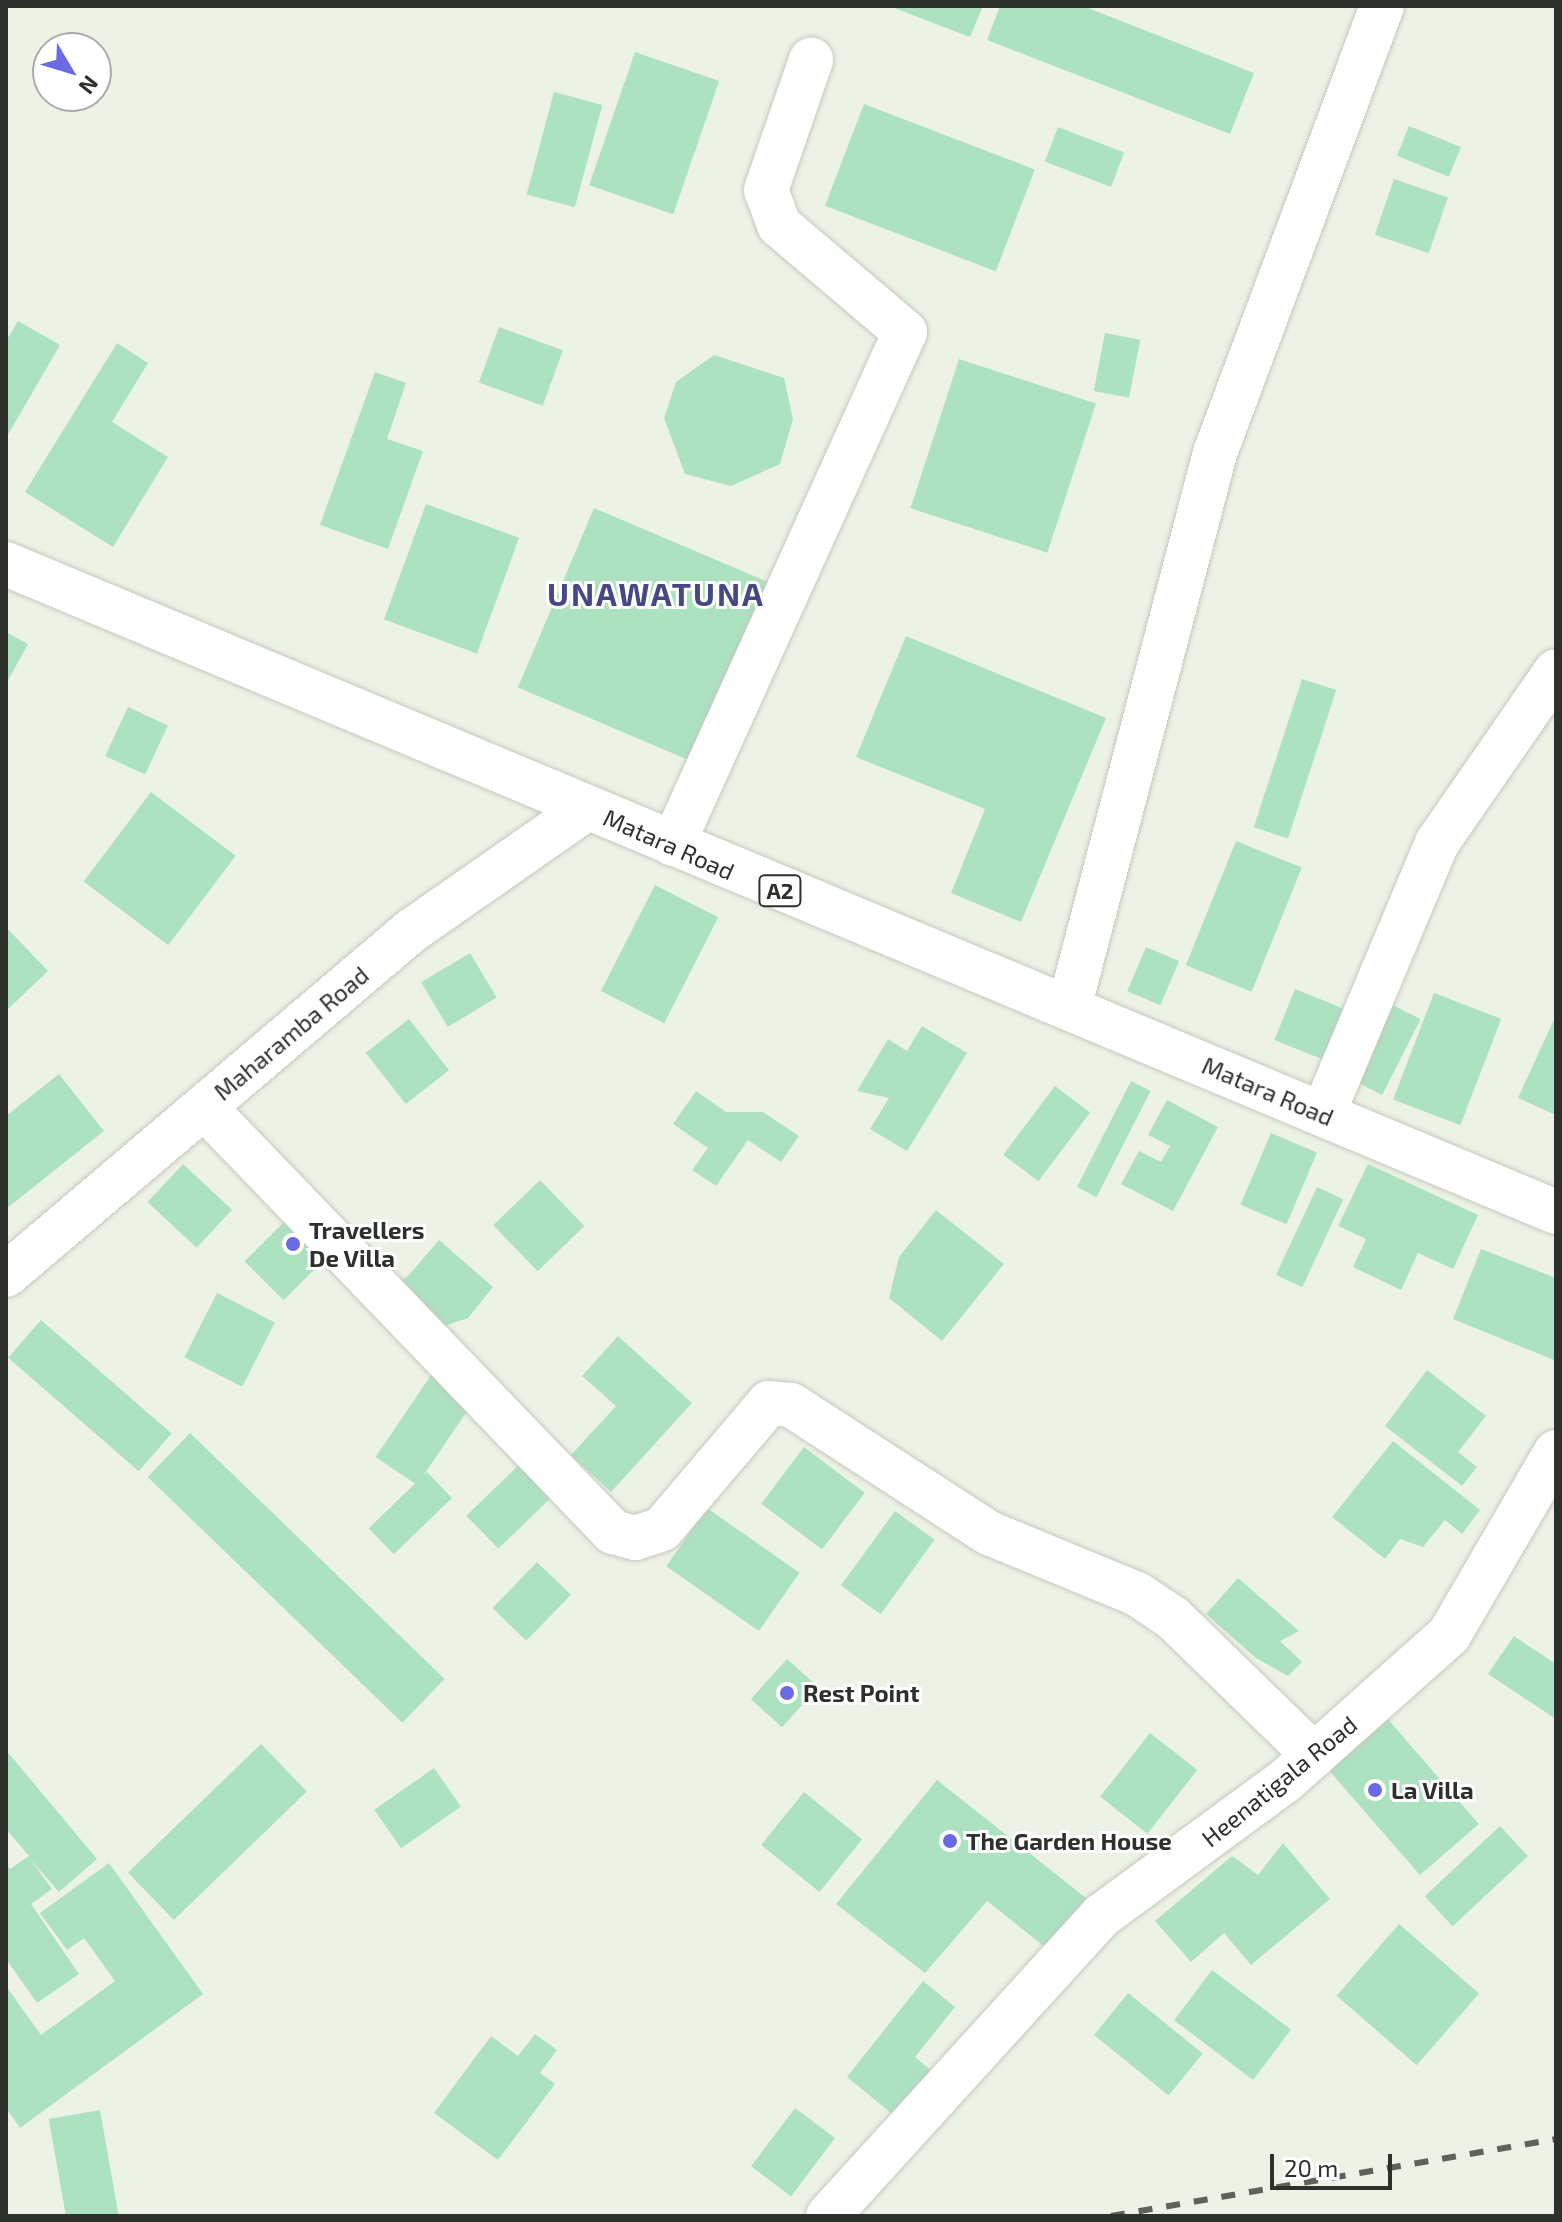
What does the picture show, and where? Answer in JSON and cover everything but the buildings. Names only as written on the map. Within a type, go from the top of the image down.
[{"type":"main road","points":[[1069,1008],[1215,453],[1382,6]]},
{"type":"main road","points":[[673,844],[905,332],[779,225],[766,190],[811,60]]},
{"type":"main road","name":"Matara Road","points":[[6,564],[1556,1212]]},
{"type":"main road","points":[[1323,1114],[1437,843],[1556,671]]},
{"type":"main road","name":"Maharamba Road","points":[[6,1275],[411,931],[587,808]]},
{"type":"main road","points":[[204,1107],[613,1532],[635,1538],[662,1529],[769,1403],[791,1405],[989,1533],[1137,1594],[1173,1618],[1314,1755]]},
{"type":"main road","name":"Heenatigala Road","points":[[828,2216],[1101,1916],[1314,1755],[1449,1635],[1556,1452]]},
{"type":"railway","points":[[1111,2216],[1556,2139]]},
{"type":"place","name":"Travellers De Villa","points":[[293,1244]]},
{"type":"place","name":"Rest Point","points":[[787,1693]]},
{"type":"place","name":"La Villa","points":[[1375,1790]]},
{"type":"place","name":"The Garden House","points":[[950,1841]]},
{"type":"district","name":"UNAWATUNA","points":[[656,593]]}]
